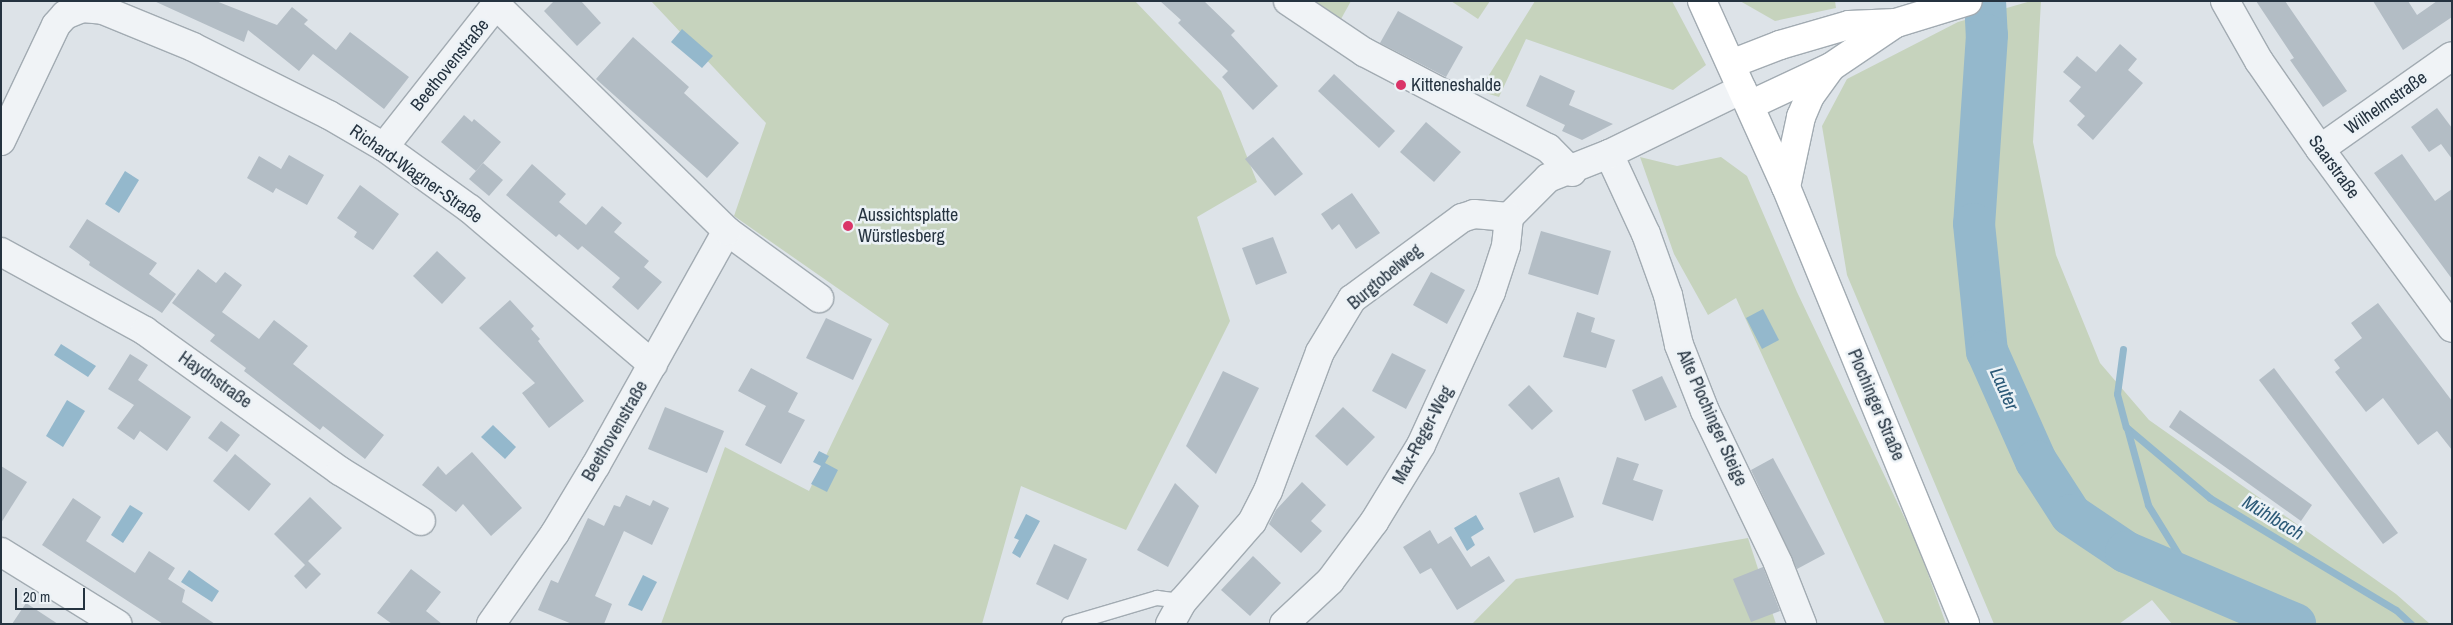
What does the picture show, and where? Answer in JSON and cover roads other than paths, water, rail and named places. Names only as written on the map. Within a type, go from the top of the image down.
[{"type":"main road","name":"Plochinger Straße","points":[[1702,1],[1786,187],[1965,624]]},
{"type":"main road","points":[[1731,64],[1780,45],[1850,26],[1896,23],[1968,1]]},
{"type":"main road","points":[[1746,97],[1831,68],[1896,23]]},
{"type":"main road","points":[[1786,187],[1801,117],[1810,96],[1831,68]]},
{"type":"street","points":[[1288,1],[1364,52],[1548,148],[1572,172]]},
{"type":"street","name":"Saarstraße","points":[[2225,1],[2259,61],[2320,149],[2452,328]]},
{"type":"street","name":"Beethovenstraße","points":[[384,147],[498,4],[727,231],[819,298]]},
{"type":"street","name":"Richard-Wagner-Straße","points":[[10,98],[65,15],[82,8],[103,10],[193,47],[329,115],[384,147],[470,209],[653,365]]},
{"type":"street","name":"Wilhelmstraße","points":[[2320,149],[2452,56]]},
{"type":"street","points":[[1509,217],[1548,178],[1572,172],[1609,154],[1746,97]]},
{"type":"street","points":[[1,141],[10,98]]},
{"type":"street","name":"Alte Plochinger Steige","points":[[1609,154],[1646,234],[1668,295],[1679,345],[1705,411],[1778,563],[1802,624]]},
{"type":"street","name":"Burgtobelweg","points":[[1177,612],[1252,522],[1268,491],[1320,352],[1352,300],[1462,218],[1474,214],[1509,217]]},
{"type":"street","name":"Max-Reger-Weg","points":[[1284,624],[1330,581],[1374,522],[1421,444],[1491,292],[1506,246],[1509,217]]},
{"type":"street","name":"Beethovenstraße","points":[[491,624],[555,533],[653,365],[727,231]]},
{"type":"street","name":"Haydnstraße","points":[[1,252],[145,331],[340,472],[421,521]]},
{"type":"street","points":[[1,552],[117,624]]},
{"type":"lane","points":[[1069,624],[1157,598],[1177,612]]},
{"type":"water","points":[[682,29],[713,56],[702,68],[671,42]]},
{"type":"water","points":[[125,171],[139,180],[119,213],[105,204]]},
{"type":"water","points":[[1763,309],[1779,340],[1762,349],[1746,318]]},
{"type":"water","points":[[61,344],[96,366],[88,377],[54,355]]},
{"type":"water","points":[[67,400],[85,411],[63,447],[46,436]]},
{"type":"water","points":[[493,425],[516,447],[505,459],[481,437]]},
{"type":"water","points":[[819,451],[829,456],[825,463],[838,470],[827,492],[811,484],[821,466],[813,462]]},
{"type":"water","points":[[130,505],[143,513],[123,543],[111,535]]},
{"type":"water","points":[[1026,514],[1040,521],[1020,558],[1012,553],[1019,540],[1014,538]]},
{"type":"water","points":[[1476,515],[1484,529],[1471,537],[1475,545],[1467,551],[1454,528]]},
{"type":"water","points":[[189,570],[219,591],[212,602],[181,582]]},
{"type":"water","points":[[643,575],[657,582],[642,611],[628,605]]},
{"type":"waterway","name":"Lauter","points":[[1985,1],[1987,35],[1974,224],[1987,351],[2036,461],[2071,515],[2126,552],[2295,624]]},
{"type":"waterway","name":"Mühlbach","points":[[2123,349],[2117,394],[2126,427],[2210,498],[2396,610],[2411,624]]},
{"type":"waterway","name":"Mühlbach","points":[[2127,428],[2148,505],[2195,581]]},
{"type":"place","name":"Kitteneshalde","points":[[1401,85]]},
{"type":"place","name":"Aussichtsplatte Würstlesberg","points":[[848,226]]}]
